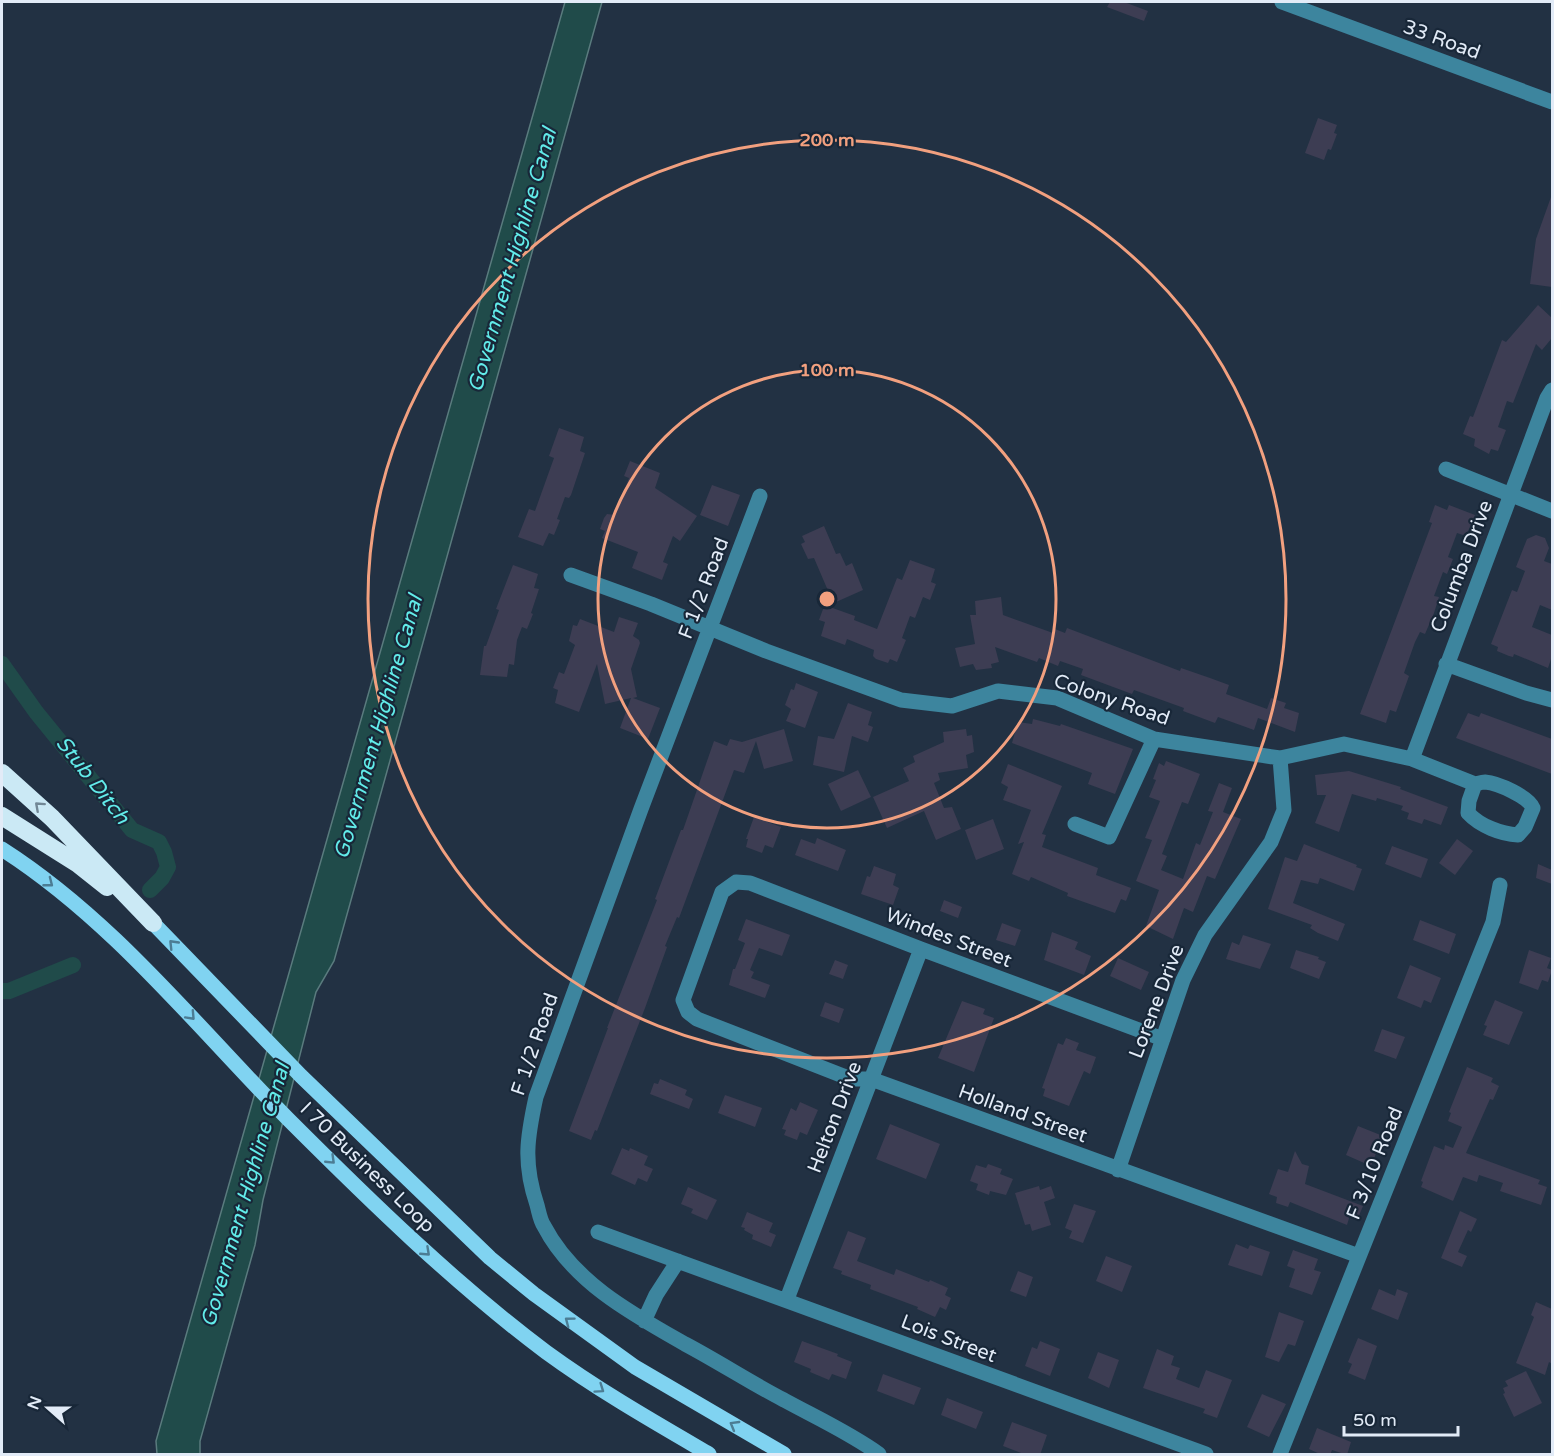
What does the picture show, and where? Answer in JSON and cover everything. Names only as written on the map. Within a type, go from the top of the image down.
[{"type":"highway","points":[[2,773],[52,818],[153,923]]},
{"type":"highway","points":[[2,816],[78,864],[153,923]]},
{"type":"main road","name":"I 70 Business Loop","points":[[2,849],[86,912],[154,977],[289,1119],[425,1252],[547,1352],[608,1395],[709,1455]]},
{"type":"main road","name":"I 70 Business Loop","points":[[153,923],[301,1076],[450,1221],[534,1294],[635,1367],[784,1455]]},
{"type":"street","name":"33 Road","points":[[1282,2],[1552,102]]},
{"type":"street","name":"Columba Drive","points":[[1412,759],[1446,664],[1552,390]]},
{"type":"street","points":[[1446,469],[1552,511]]},
{"type":"street","name":"F 1/2 Road","points":[[760,496],[641,809],[536,1097],[528,1133],[527,1161],[532,1190],[543,1225],[560,1251],[595,1287],[644,1321],[783,1400],[842,1430],[879,1455]]},
{"type":"street","name":"Colony Road","points":[[571,575],[651,603],[710,628],[901,700],[952,706],[998,691],[1057,698],[1154,739],[1280,758],[1344,744],[1412,759],[1475,784]]},
{"type":"street","points":[[1446,664],[1552,700]]},
{"type":"street","points":[[1075,824],[1109,837],[1154,739]]},
{"type":"street","name":"Lorene Drive","points":[[1118,1170],[1183,980],[1205,935],[1271,842],[1284,810],[1280,758]]},
{"type":"street","name":"Windes Street","points":[[682,1000],[722,892],[736,882],[750,883],[921,950],[1163,1039]]},
{"type":"street","name":"F 3/10 Road","points":[[1280,1455],[1493,922],[1500,885]]},
{"type":"street","name":"Helton Drive","points":[[787,1299],[921,950]]},
{"type":"street","name":"Holland Street","points":[[682,1000],[688,1012],[697,1020],[851,1079],[871,1079],[1359,1256]]},
{"type":"street","name":"Lois Street","points":[[598,1232],[787,1299],[1206,1455]]},
{"type":"street","points":[[644,1321],[656,1295],[678,1261]]},
{"type":"water","name":"Government Highline Canal","points":[[565,2],[602,2],[334,961],[316,992],[263,1200],[255,1245],[200,1441],[200,1454],[157,1454],[156,1441]]},
{"type":"building","points":[[1110,2],[1124,2],[1148,11],[1144,21],[1107,7]]},
{"type":"building","points":[[1318,118],[1337,125],[1334,133],[1337,134],[1324,160],[1305,153]]},
{"type":"building","points":[[1551,197],[1552,287],[1530,284],[1536,239]]},
{"type":"building","points":[[1538,305],[1552,318],[1552,338],[1542,350],[1536,344],[1513,403],[1507,401],[1498,427],[1506,430],[1498,451],[1491,449],[1489,454],[1474,446],[1475,439],[1463,434],[1470,416],[1473,417],[1502,340],[1506,342]]},
{"type":"building","points":[[559,428],[584,437],[580,451],[585,453],[571,495],[569,498],[565,497],[554,535],[549,533],[543,546],[518,537],[529,509],[535,511],[554,458],[549,456]]},
{"type":"building","points":[[630,461],[660,473],[655,488],[697,516],[680,541],[673,536],[663,562],[668,564],[662,580],[632,568],[638,552],[602,538],[605,531],[600,529],[604,518],[607,514],[615,515],[629,478],[624,476]]},
{"type":"building","points":[[712,485],[740,495],[728,526],[700,515]]},
{"type":"building","points":[[1435,505],[1447,510],[1449,505],[1475,515],[1466,536],[1457,533],[1448,557],[1453,559],[1447,574],[1443,572],[1434,596],[1439,597],[1434,613],[1425,634],[1420,632],[1415,642],[1404,673],[1409,676],[1396,712],[1390,710],[1386,723],[1360,714],[1432,523],[1429,522]]},
{"type":"building","points":[[824,526],[836,554],[840,553],[846,566],[852,563],[863,590],[827,606],[855,616],[854,620],[877,629],[897,578],[902,580],[910,560],[935,569],[931,582],[936,584],[930,600],[923,597],[915,618],[910,616],[902,638],[906,640],[897,662],[890,659],[888,663],[876,659],[873,656],[874,650],[847,639],[845,645],[821,636],[825,622],[819,620],[829,593],[814,558],[808,559],[801,544],[805,542],[802,536]]},
{"type":"building","points":[[1536,535],[1545,538],[1549,548],[1544,561],[1552,564],[1552,610],[1540,605],[1532,627],[1552,635],[1552,656],[1548,668],[1514,654],[1513,657],[1497,651],[1498,647],[1491,644],[1512,590],[1517,592],[1525,571],[1516,567],[1527,539]]},
{"type":"building","points":[[513,565],[538,574],[534,588],[539,589],[531,613],[533,614],[527,629],[522,627],[517,640],[514,665],[509,664],[507,677],[480,675],[484,646],[486,646],[499,610],[496,609]]},
{"type":"building","points":[[1001,597],[1003,615],[1053,633],[1055,629],[1065,633],[1067,628],[1180,671],[1181,668],[1210,678],[1229,685],[1226,694],[1267,709],[1271,698],[1286,703],[1284,708],[1299,713],[1295,732],[1258,718],[1254,730],[1218,717],[1215,723],[1183,711],[1184,708],[1134,690],[1132,694],[1081,675],[1083,669],[1060,661],[1058,666],[1039,658],[1037,662],[995,647],[999,662],[991,664],[992,668],[976,670],[973,664],[960,667],[955,648],[975,644],[970,615],[976,615],[975,601]]},
{"type":"building","points":[[619,617],[638,623],[633,636],[640,643],[631,669],[637,697],[633,698],[660,708],[648,739],[620,728],[631,698],[605,704],[597,664],[579,712],[555,703],[558,690],[553,688],[559,672],[564,674],[575,645],[569,641],[573,625],[577,626],[580,619],[614,632]]},
{"type":"building","points":[[796,683],[818,692],[805,728],[786,721],[791,709],[785,705]]},
{"type":"building","points":[[848,703],[872,712],[868,725],[873,727],[868,742],[852,736],[844,772],[813,765],[818,736],[834,739]]},
{"type":"building","points":[[1468,713],[1479,717],[1481,713],[1552,739],[1552,774],[1456,738]]},
{"type":"building","points":[[1033,719],[1060,726],[1061,724],[1133,749],[1115,794],[1088,784],[1092,773],[1012,743],[1018,722],[1032,724]]},
{"type":"building","points":[[784,729],[793,761],[764,769],[756,741],[744,773],[734,770],[679,918],[677,917],[665,946],[667,947],[645,1008],[597,1131],[595,1130],[591,1140],[569,1131],[657,900],[655,899],[681,830],[683,830],[714,741],[727,746],[730,739],[742,742]]},
{"type":"building","points":[[966,729],[967,736],[972,735],[974,752],[966,755],[968,768],[938,773],[940,780],[934,783],[944,808],[952,807],[961,829],[936,840],[924,811],[887,828],[873,797],[909,781],[903,768],[915,762],[913,756],[944,742],[943,732]]},
{"type":"building","points":[[1166,761],[1200,774],[1188,804],[1182,802],[1162,854],[1167,856],[1161,870],[1183,879],[1196,843],[1200,845],[1213,812],[1208,811],[1219,783],[1232,788],[1223,812],[1241,819],[1215,879],[1207,876],[1193,912],[1184,908],[1173,939],[1146,926],[1159,890],[1136,881],[1152,840],[1145,838],[1160,801],[1149,797],[1156,780],[1153,779],[1159,763],[1164,766]]},
{"type":"building","points":[[1008,764],[1062,786],[1042,834],[1046,835],[1042,847],[1098,868],[1096,875],[1131,888],[1126,901],[1121,899],[1115,913],[1067,896],[1068,893],[1031,877],[1029,881],[1012,874],[1024,842],[1018,844],[1031,810],[1003,800],[1008,787],[1001,783]]},
{"type":"building","points":[[858,770],[871,797],[841,811],[828,784]]},
{"type":"building","points":[[1349,771],[1401,787],[1400,789],[1448,807],[1441,825],[1424,819],[1422,824],[1407,819],[1409,813],[1401,810],[1403,806],[1377,798],[1376,801],[1352,794],[1339,832],[1315,823],[1326,795],[1317,795],[1315,775]]},
{"type":"building","points":[[754,817],[781,827],[773,848],[765,845],[762,853],[746,847],[748,839],[746,839]]},
{"type":"building","points":[[993,819],[1004,849],[976,860],[965,830]]},
{"type":"building","points":[[817,838],[846,850],[838,871],[795,855],[801,839],[815,844]]},
{"type":"building","points":[[1457,839],[1473,851],[1455,875],[1439,863]]},
{"type":"building","points":[[1304,844],[1362,869],[1354,891],[1320,878],[1318,884],[1301,880],[1293,903],[1345,924],[1338,941],[1318,933],[1310,928],[1312,925],[1268,909],[1285,857],[1297,861]]},
{"type":"building","points":[[1392,846],[1428,859],[1421,878],[1385,864]]},
{"type":"building","points":[[1538,864],[1552,870],[1552,884],[1536,878]]},
{"type":"building","points":[[874,866],[896,874],[893,885],[899,888],[893,905],[861,894],[867,876],[870,877]]},
{"type":"building","points":[[944,900],[962,907],[958,918],[940,911]]},
{"type":"building","points":[[746,919],[790,935],[782,956],[759,948],[750,970],[754,972],[751,978],[770,985],[765,998],[729,985],[733,969],[735,969],[745,943],[738,940]]},
{"type":"building","points":[[1420,920],[1456,934],[1449,954],[1413,940]]},
{"type":"building","points":[[1002,923],[1021,930],[1015,946],[996,940]]},
{"type":"building","points":[[1052,932],[1078,942],[1075,949],[1091,956],[1084,975],[1044,960]]},
{"type":"building","points":[[1243,935],[1271,944],[1260,969],[1226,959],[1232,942],[1239,945]]},
{"type":"building","points":[[1296,950],[1319,957],[1318,959],[1326,962],[1319,979],[1290,968]]},
{"type":"building","points":[[1529,950],[1551,958],[1547,968],[1552,970],[1548,982],[1542,980],[1538,990],[1519,983]]},
{"type":"building","points":[[1118,958],[1149,972],[1141,990],[1110,976]]},
{"type":"building","points":[[835,960],[848,965],[843,979],[829,974]]},
{"type":"building","points":[[1410,965],[1441,978],[1431,1003],[1424,1000],[1421,1008],[1397,998]]},
{"type":"building","points":[[1495,1000],[1523,1012],[1509,1045],[1483,1035],[1487,1026],[1484,1025]]},
{"type":"building","points":[[962,1001],[985,1009],[983,1014],[994,1018],[974,1072],[938,1058]]},
{"type":"building","points":[[825,1002],[844,1009],[839,1023],[820,1016]]},
{"type":"building","points":[[1382,1029],[1405,1037],[1396,1059],[1374,1051]]},
{"type":"building","points":[[1066,1038],[1079,1043],[1076,1050],[1096,1057],[1090,1074],[1084,1071],[1069,1106],[1043,1096],[1045,1089],[1042,1088],[1058,1043],[1063,1045]]},
{"type":"building","points":[[1467,1067],[1493,1078],[1491,1082],[1499,1086],[1493,1100],[1490,1099],[1466,1153],[1540,1180],[1538,1184],[1547,1187],[1541,1205],[1500,1191],[1503,1183],[1479,1175],[1477,1182],[1463,1177],[1453,1201],[1421,1187],[1423,1182],[1421,1181],[1434,1146],[1444,1150],[1445,1145],[1453,1148],[1462,1127],[1448,1121],[1451,1113],[1449,1112]]},
{"type":"building","points":[[660,1079],[687,1090],[685,1095],[693,1099],[689,1109],[650,1094],[654,1083],[658,1084]]},
{"type":"building","points":[[725,1095],[762,1108],[755,1127],[718,1113]]},
{"type":"building","points":[[800,1102],[818,1110],[807,1135],[800,1132],[797,1140],[784,1135],[786,1130],[782,1129],[791,1108],[796,1111]]},
{"type":"building","points":[[890,1124],[940,1144],[926,1179],[876,1159]]},
{"type":"building","points":[[1358,1126],[1383,1136],[1371,1166],[1346,1155]]},
{"type":"building","points":[[622,1148],[629,1151],[630,1148],[648,1156],[644,1165],[653,1169],[647,1182],[638,1178],[635,1185],[611,1174]]},
{"type":"building","points":[[1295,1151],[1302,1164],[1309,1166],[1305,1184],[1363,1206],[1358,1218],[1350,1215],[1347,1225],[1290,1202],[1288,1207],[1276,1203],[1277,1197],[1269,1194],[1278,1169],[1288,1172]]},
{"type":"building","points":[[988,1164],[1002,1169],[1000,1174],[1013,1179],[1006,1195],[990,1191],[989,1195],[976,1190],[978,1184],[970,1181],[976,1165],[986,1168]]},
{"type":"building","points":[[1039,1186],[1040,1190],[1051,1186],[1055,1198],[1044,1202],[1051,1225],[1032,1231],[1030,1224],[1025,1225],[1015,1193]]},
{"type":"building","points":[[688,1187],[717,1200],[707,1220],[691,1213],[693,1209],[681,1204]]},
{"type":"building","points":[[1074,1204],[1096,1211],[1083,1243],[1069,1238],[1072,1231],[1065,1228]]},
{"type":"building","points":[[1460,1211],[1477,1219],[1471,1232],[1468,1230],[1458,1252],[1467,1256],[1462,1267],[1441,1258]]},
{"type":"building","points":[[747,1212],[773,1223],[769,1232],[776,1235],[771,1247],[752,1239],[753,1235],[741,1227]]},
{"type":"building","points":[[848,1231],[866,1238],[857,1261],[894,1275],[896,1269],[948,1288],[945,1295],[951,1298],[946,1310],[940,1307],[935,1317],[917,1309],[918,1307],[870,1289],[871,1285],[841,1274],[842,1271],[833,1268]]},
{"type":"building","points":[[1236,1244],[1248,1249],[1250,1245],[1270,1252],[1262,1276],[1228,1265]]},
{"type":"building","points":[[1293,1250],[1318,1259],[1314,1270],[1321,1272],[1312,1295],[1289,1287],[1295,1269],[1287,1266]]},
{"type":"building","points":[[1106,1256],[1132,1266],[1122,1292],[1096,1281]]},
{"type":"building","points":[[1018,1271],[1033,1277],[1026,1297],[1010,1291]]},
{"type":"building","points":[[1379,1289],[1395,1296],[1397,1289],[1408,1293],[1398,1320],[1371,1309]]},
{"type":"building","points":[[1536,1302],[1552,1309],[1552,1364],[1549,1362],[1545,1375],[1516,1363],[1534,1317],[1531,1315]]},
{"type":"building","points":[[1279,1312],[1304,1321],[1295,1346],[1288,1344],[1279,1362],[1265,1357]]},
{"type":"building","points":[[1358,1338],[1377,1346],[1365,1380],[1348,1373],[1352,1364],[1348,1362]]},
{"type":"building","points":[[802,1341],[838,1354],[837,1356],[852,1362],[846,1379],[832,1374],[829,1380],[794,1362]]},
{"type":"building","points":[[1040,1341],[1060,1349],[1050,1376],[1025,1366],[1032,1347],[1037,1349]]},
{"type":"building","points":[[1157,1349],[1174,1356],[1171,1365],[1180,1368],[1176,1379],[1199,1388],[1206,1370],[1232,1380],[1217,1418],[1203,1413],[1205,1409],[1143,1388]]},
{"type":"building","points":[[1098,1352],[1119,1360],[1109,1388],[1088,1378]]},
{"type":"building","points":[[1526,1371],[1542,1403],[1514,1417],[1503,1394],[1505,1393],[1503,1388],[1508,1386],[1505,1381]]},
{"type":"building","points":[[883,1374],[921,1388],[914,1405],[877,1391]]},
{"type":"building","points":[[1262,1394],[1286,1404],[1269,1437],[1247,1427]]},
{"type":"building","points":[[947,1398],[983,1412],[976,1429],[941,1415]]},
{"type":"building","points":[[1012,1422],[1047,1435],[1040,1455],[1026,1455],[1003,1446]]},
{"type":"building","points":[[1317,1428],[1351,1442],[1347,1455],[1332,1450],[1330,1455],[1322,1455],[1309,1449]]},
{"type":"waterway","name":"Stub Ditch","points":[[2,664],[36,712],[132,830],[159,842],[168,867],[162,878],[150,890]]},
{"type":"waterway","name":"Stub Ditch","points":[[2,991],[9,991],[73,965]]}]
